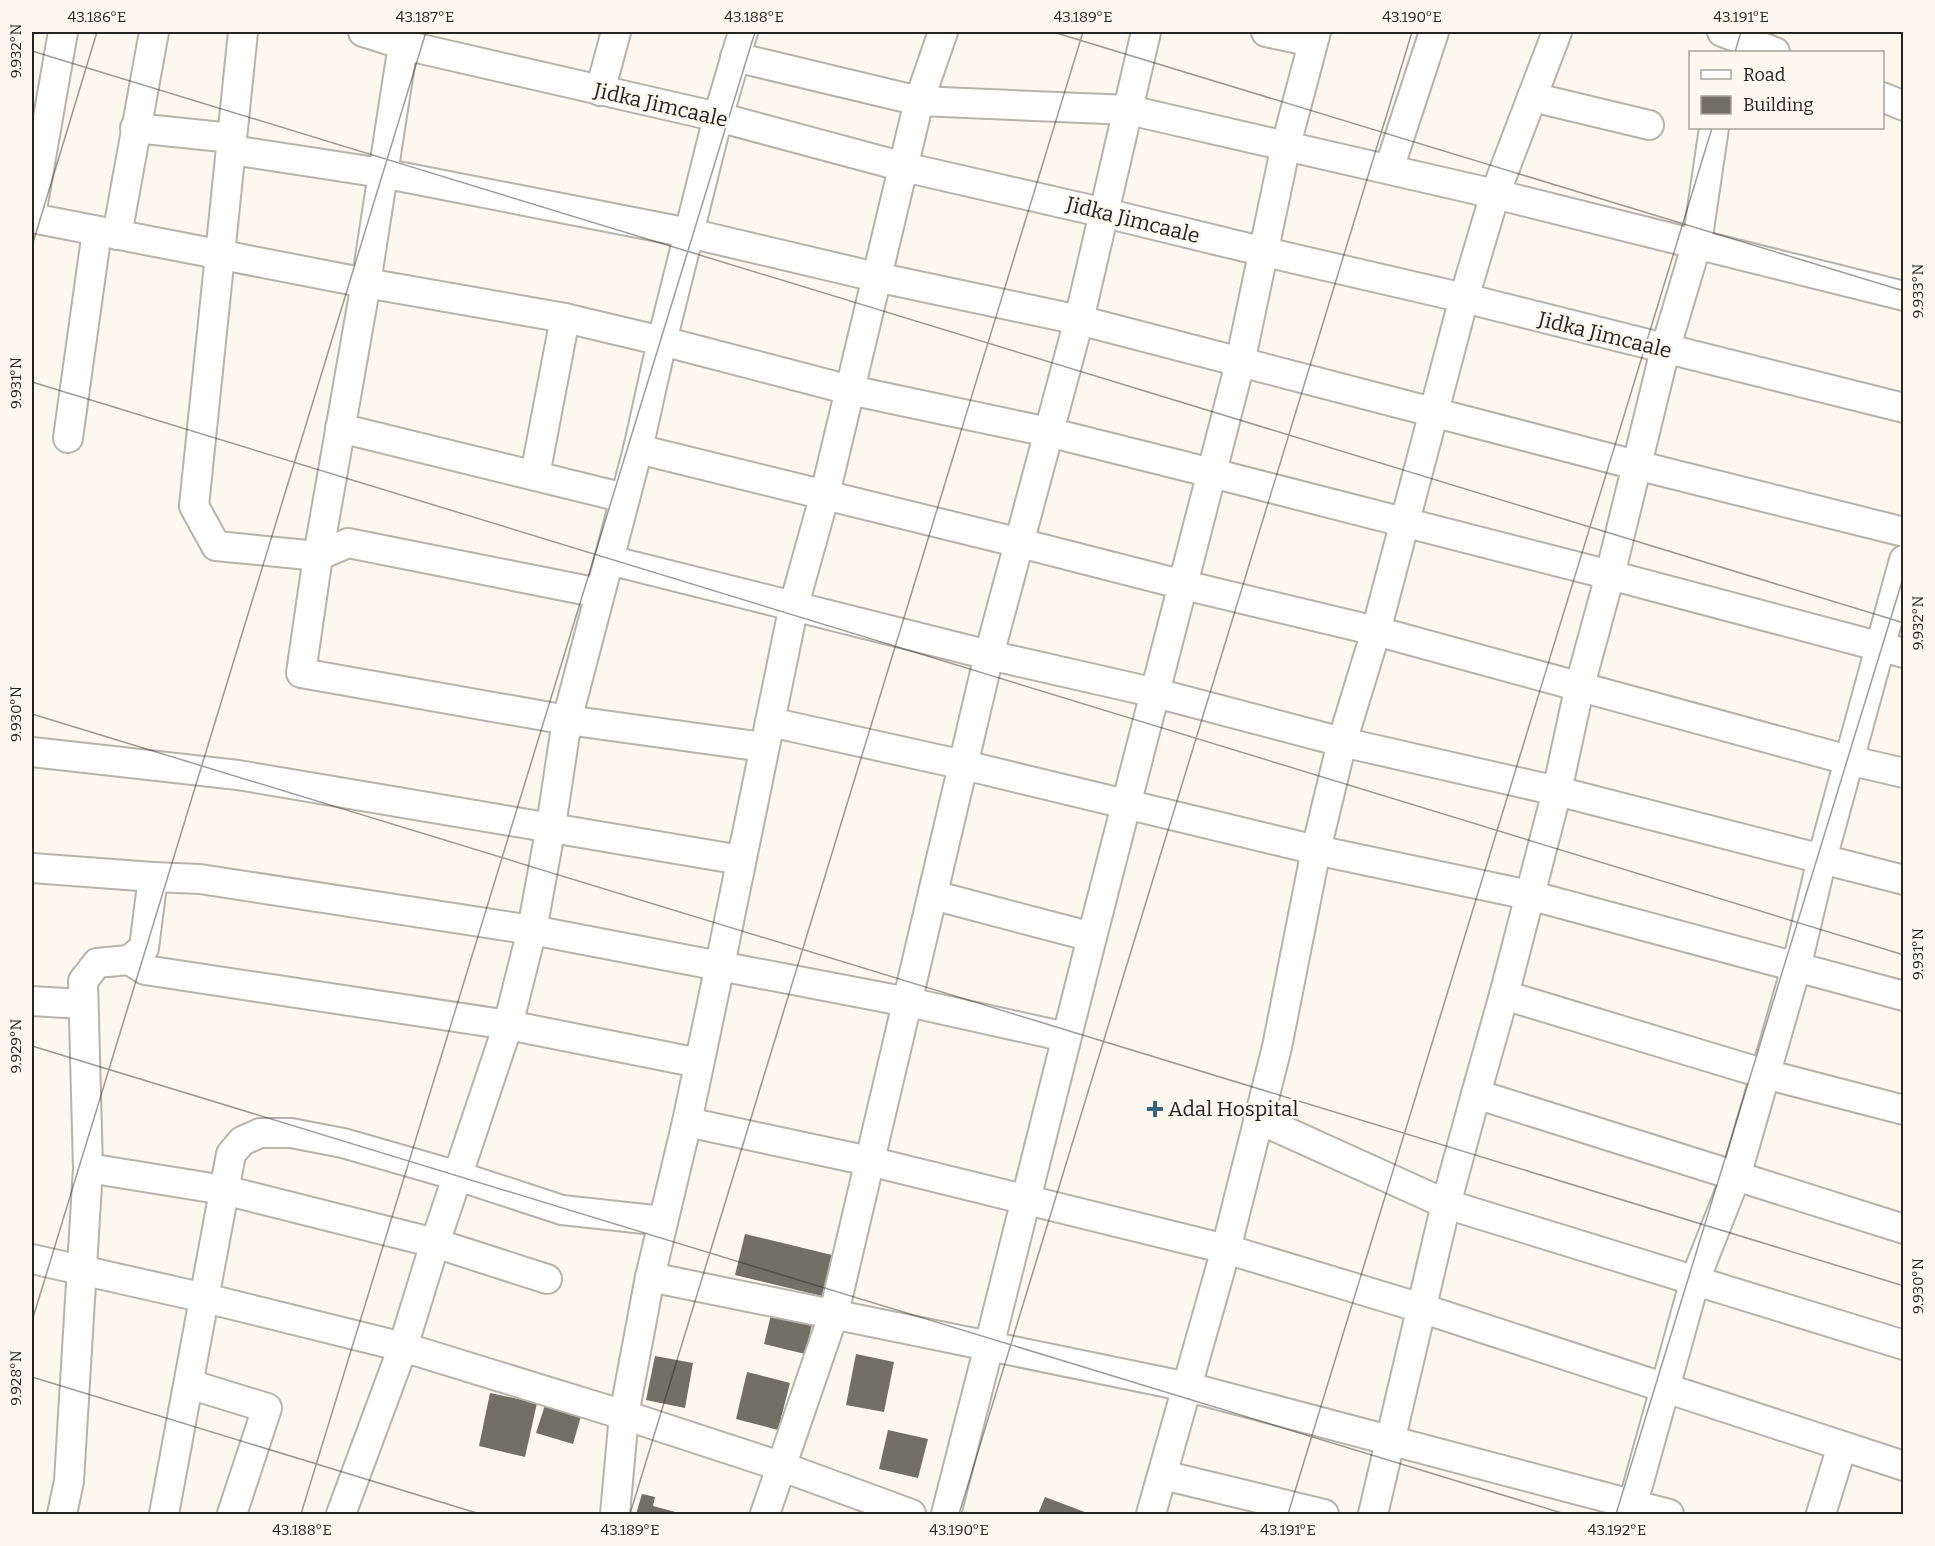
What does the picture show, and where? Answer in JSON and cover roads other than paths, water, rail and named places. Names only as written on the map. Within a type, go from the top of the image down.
[{"type":"street","points":[[32,209],[63,32]]},
{"type":"street","points":[[68,438],[107,233],[135,128],[153,32]]},
{"type":"street","points":[[243,32],[194,506],[216,546],[318,556],[348,543],[599,593]]},
{"type":"street","name":"Jidka Jimcaale","points":[[363,32],[404,38],[600,92],[718,117],[904,168],[1464,298],[1904,408]]},
{"type":"street","points":[[600,92],[616,32]]},
{"type":"street","points":[[615,1515],[624,1415],[650,1277],[687,1122],[794,605],[825,494],[919,101],[943,32]]},
{"type":"street","points":[[765,1515],[834,1313],[989,655],[1079,320],[1146,32]]},
{"type":"street","points":[[946,1515],[1066,1037],[1240,363],[1286,145],[1315,37],[1266,32]]},
{"type":"street","points":[[1389,169],[1434,32]]},
{"type":"street","points":[[1151,1515],[1226,1249],[1277,1047],[1316,850],[1342,742],[1376,631],[1464,298],[1495,194],[1557,32]]},
{"type":"street","points":[[404,38],[366,283],[318,556],[301,673],[567,720],[766,735],[964,765],[1316,850],[1529,895],[1904,996]]},
{"type":"street","points":[[1730,38],[1772,51]]},
{"type":"street","points":[[341,1515],[403,1347],[435,1242],[508,1025],[532,930],[567,720],[638,449],[662,341],[718,117],[739,44],[919,101],[1129,110],[1495,194],[1697,243],[1904,297]]},
{"type":"street","points":[[1532,97],[1649,124]]},
{"type":"street","points":[[1884,98],[1904,106]]},
{"type":"street","points":[[135,128],[232,144],[689,233],[876,277],[1079,320],[1636,465],[1904,532]]},
{"type":"street","points":[[1373,1515],[1446,1204],[1557,791],[1580,685],[1611,575],[1665,350],[1697,243],[1714,129]]},
{"type":"street","points":[[32,218],[366,283],[565,318],[850,390],[1048,432],[1212,473],[1892,650]]},
{"type":"street","points":[[535,475],[565,318]]},
{"type":"street","points":[[340,428],[625,498]]},
{"type":"street","points":[[638,449],[1376,631],[1848,760],[1904,772]]},
{"type":"street","points":[[609,560],[989,655],[1156,693],[1342,742],[1557,791],[1904,880]]},
{"type":"street","points":[[1632,1509],[1695,1280],[1736,1176],[1796,968],[1821,859],[1848,760],[1892,650],[1904,560]]},
{"type":"street","points":[[32,752],[238,774],[741,860]]},
{"type":"street","points":[[32,868],[153,878],[200,879],[532,930],[908,1002],[1066,1037]]},
{"type":"street","points":[[62,1515],[69,1481],[88,1168],[83,981],[97,963],[129,960],[144,948],[153,878]]},
{"type":"street","points":[[933,895],[1092,937]]},
{"type":"street","points":[[129,960],[145,970],[508,1025],[699,1063]]},
{"type":"street","points":[[1504,995],[1765,1074],[1904,1110]]},
{"type":"street","points":[[32,1001],[82,1004]]},
{"type":"street","points":[[1476,1094],[1904,1229]]},
{"type":"street","points":[[1258,1119],[1446,1204],[1904,1345]]},
{"type":"street","points":[[687,1122],[869,1161],[1226,1249],[1421,1308],[1904,1466]]},
{"type":"street","points":[[164,1515],[231,1154],[242,1141],[260,1133],[291,1133],[343,1143],[458,1176],[562,1210],[663,1221]]},
{"type":"street","points":[[88,1168],[224,1190],[435,1242],[547,1279]]},
{"type":"street","points":[[32,1259],[205,1298],[403,1347],[783,1467],[911,1515]]},
{"type":"street","points":[[650,1277],[834,1313],[1188,1388],[1391,1440],[1632,1509],[1669,1515]]},
{"type":"street","points":[[189,1384],[267,1408],[232,1515]]},
{"type":"street","points":[[1821,1515],[1842,1446]]},
{"type":"street","points":[[1163,1475],[1324,1515]]},
{"type":"place","name":"Adal Hospital","points":[[1155,1109]]}]
